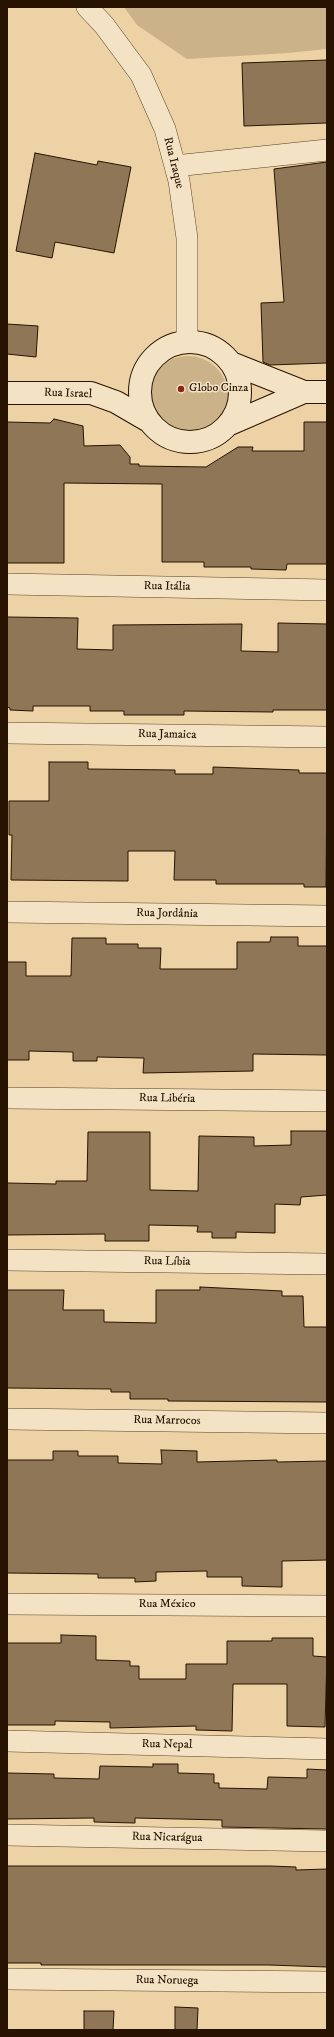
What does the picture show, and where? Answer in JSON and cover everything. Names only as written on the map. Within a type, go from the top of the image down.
[{"type":"street","name":"Rua Iraque","points":[[87,7],[104,25],[141,75],[165,129],[179,181],[187,238],[187,342]]},
{"type":"street","points":[[175,166],[327,150]]},
{"type":"street","points":[[187,342],[202,343],[216,349],[231,363],[240,384],[240,399],[237,412],[230,424],[220,433],[208,440],[194,443],[180,442],[167,438],[156,430],[147,420],[139,398],[141,378],[148,364],[158,353],[172,345],[187,342]]},
{"type":"street","points":[[231,363],[304,392],[327,392]]},
{"type":"street","points":[[230,424],[304,392]]},
{"type":"street","name":"Rua Israel","points":[[7,393],[91,393],[116,402],[147,420]]},
{"type":"street","name":"Rua Itália","points":[[7,584],[327,590]]},
{"type":"street","name":"Rua Jamaica","points":[[7,733],[327,737]]},
{"type":"street","name":"Rua Jordânia","points":[[7,912],[327,916]]},
{"type":"street","name":"Rua Libéria","points":[[7,1098],[327,1101]]},
{"type":"street","name":"Rua Líbia","points":[[7,1260],[327,1264]]},
{"type":"street","name":"Rua Marrocos","points":[[7,1419],[327,1423]]},
{"type":"street","name":"Rua México","points":[[7,1604],[327,1606]]},
{"type":"street","name":"Rua Nepal","points":[[7,1741],[327,1749]]},
{"type":"street","name":"Rua Nicarágua","points":[[7,1835],[327,1841]]},
{"type":"street","name":"Rua Noruega","points":[[7,1979],[327,1982]]},
{"type":"shaded area","points":[[124,7],[327,7],[327,49],[288,53],[187,59],[137,25]]},
{"type":"shaded area","points":[[188,356],[203,359],[216,368],[225,381],[228,396],[225,411],[216,424],[203,433],[188,436],[173,433],[160,424],[151,411],[148,396],[151,381],[160,368],[173,359]]},
{"type":"building","points":[[327,60],[327,123],[244,126],[242,63]]},
{"type":"building","points":[[35,153],[97,165],[98,161],[131,167],[114,253],[55,242],[52,258],[16,251]]},
{"type":"building","points":[[327,162],[327,363],[270,365],[263,362],[261,303],[284,302],[274,169]]},
{"type":"building","points":[[7,324],[38,326],[36,357],[7,354]]},
{"type":"building","points":[[54,419],[83,426],[84,446],[120,445],[130,457],[130,464],[139,464],[139,466],[206,467],[238,447],[253,447],[252,451],[304,451],[304,422],[327,422],[327,564],[287,564],[286,570],[251,569],[251,567],[204,567],[204,562],[162,562],[162,484],[64,483],[64,563],[7,563],[7,422],[50,423]]},
{"type":"building","points":[[7,617],[78,618],[77,649],[113,650],[113,625],[242,624],[241,651],[278,652],[278,623],[327,624],[327,710],[273,710],[273,712],[184,711],[184,715],[124,715],[124,711],[90,711],[90,706],[33,706],[33,711],[10,710],[10,708],[7,707]]},
{"type":"building","points":[[49,762],[88,762],[88,769],[175,770],[175,774],[213,774],[213,767],[299,770],[299,773],[327,773],[326,887],[304,887],[304,884],[216,884],[216,880],[174,880],[175,851],[128,851],[128,881],[11,880],[12,835],[9,835],[9,801],[49,801]]},
{"type":"building","points":[[271,937],[298,937],[298,946],[327,946],[327,1055],[253,1054],[253,1071],[143,1073],[144,1058],[97,1057],[97,1061],[73,1061],[73,1052],[29,1051],[29,1060],[7,1060],[7,962],[26,962],[26,976],[71,976],[72,938],[106,938],[106,944],[138,944],[138,948],[161,948],[160,969],[237,969],[237,942],[270,942]]},
{"type":"building","points":[[291,1131],[327,1131],[327,1195],[301,1197],[300,1205],[275,1204],[275,1233],[236,1232],[236,1238],[212,1238],[212,1232],[197,1232],[198,1226],[149,1225],[149,1241],[105,1241],[105,1234],[7,1235],[7,1183],[56,1184],[56,1181],[87,1181],[88,1132],[150,1132],[150,1190],[198,1191],[199,1136],[254,1137],[254,1146],[291,1145]]},
{"type":"building","points":[[200,1287],[282,1291],[282,1296],[303,1296],[304,1327],[327,1327],[327,1402],[168,1401],[168,1399],[130,1399],[130,1392],[111,1392],[111,1389],[7,1388],[7,1290],[64,1290],[63,1310],[104,1310],[104,1322],[156,1323],[156,1290],[200,1290]]},
{"type":"building","points":[[161,1450],[197,1451],[197,1462],[277,1460],[277,1462],[327,1461],[327,1560],[282,1561],[282,1587],[242,1586],[242,1577],[207,1577],[207,1571],[156,1572],[156,1581],[135,1582],[135,1578],[98,1578],[98,1574],[7,1573],[7,1460],[53,1460],[53,1451],[78,1451],[78,1456],[118,1456],[118,1463],[162,1464]]},
{"type":"building","points":[[61,1635],[96,1636],[96,1660],[130,1661],[130,1666],[139,1666],[139,1679],[186,1679],[186,1664],[227,1664],[227,1641],[272,1641],[272,1638],[313,1638],[313,1656],[327,1657],[325,1727],[287,1726],[287,1684],[233,1684],[232,1731],[196,1730],[196,1726],[110,1728],[110,1722],[55,1721],[55,1725],[7,1725],[7,1643],[61,1643]]},
{"type":"building","points":[[153,1764],[178,1764],[178,1773],[214,1774],[214,1783],[219,1783],[219,1788],[267,1789],[268,1777],[307,1778],[307,1769],[327,1770],[327,1829],[222,1827],[222,1820],[135,1818],[135,1823],[94,1822],[94,1818],[7,1819],[7,1773],[54,1774],[54,1778],[99,1779],[100,1766],[153,1767]]},
{"type":"building","points":[[7,1866],[270,1866],[296,1867],[296,1870],[327,1869],[327,1967],[269,1965],[41,1965],[41,1963],[7,1963]]},
{"type":"building","points":[[175,2007],[198,2008],[197,2030],[175,2030]]},
{"type":"building","points":[[84,2011],[114,2011],[113,2030],[84,2030]]},
{"type":"place","name":"Globo Cinza","points":[[181,389]]}]
